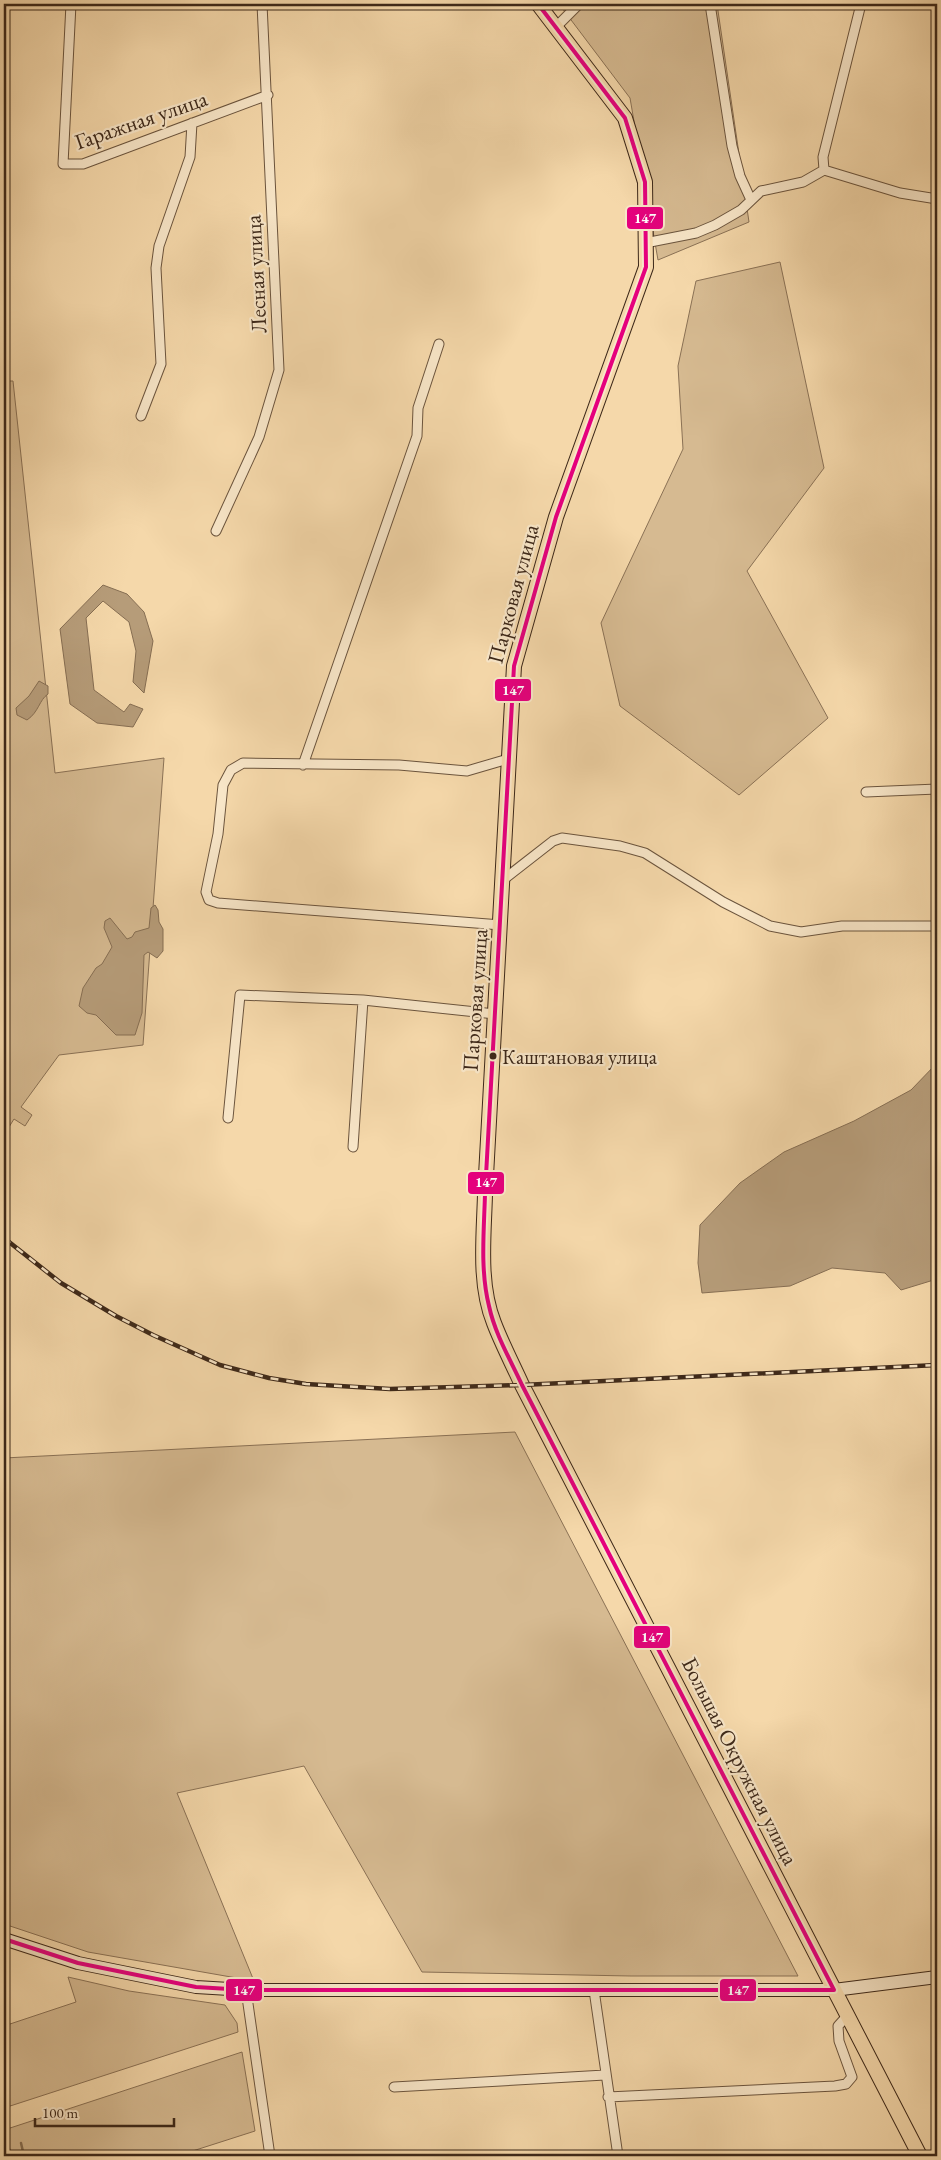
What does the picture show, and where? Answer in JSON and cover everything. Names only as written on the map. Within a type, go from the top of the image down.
[{"type":"main road","name":"Парковая улица","points":[[522,1385],[493,1322],[484,1273],[485,1194],[514,666],[556,517],[646,267],[645,182],[625,118],[538,4]]},
{"type":"main road","name":"Большая Окружная улица","points":[[522,1385],[920,2156]]},
{"type":"street","name":"Гаражная улица","points":[[71,4],[63,164],[83,164],[268,95]]},
{"type":"street","name":"Лесная улица","points":[[216,531],[259,437],[279,370],[268,95],[262,4]]},
{"type":"street","points":[[556,27],[580,4]]},
{"type":"street","points":[[710,4],[732,146],[740,176],[751,200]]},
{"type":"street","points":[[824,170],[823,157],[861,4]]},
{"type":"street","points":[[141,416],[161,364],[156,268],[159,246],[190,157],[192,123]]},
{"type":"street","points":[[645,243],[696,233],[715,225],[741,210],[761,192],[804,182],[824,170],[900,193],[937,199]]},
{"type":"street","points":[[303,764],[417,436],[418,408],[439,344]]},
{"type":"street","points":[[501,925],[228,904],[209,900],[206,892],[218,834],[222,785],[230,770],[243,763],[399,765],[467,771],[487,767],[508,759]]},
{"type":"street","points":[[866,792],[937,789]]},
{"type":"street","points":[[503,880],[553,841],[562,838],[620,846],[645,853],[723,902],[770,926],[802,932],[842,926],[937,926]]},
{"type":"street","points":[[228,1118],[240,995],[363,1000],[495,1014]]},
{"type":"street","points":[[354,1147],[363,1000]]},
{"type":"street","points":[[4,1939],[78,1963],[196,1987],[246,1990],[834,1990],[937,1977]]},
{"type":"street","points":[[246,1990],[270,2156]]},
{"type":"street","points":[[594,1990],[618,2156]]},
{"type":"street","points":[[608,2097],[846,2084],[852,2077],[839,2041],[838,2026],[847,2016]]},
{"type":"street","points":[[394,2087],[605,2075]]},
{"type":"shaded area","points":[[559,4],[717,4],[749,222],[658,260],[630,98]]},
{"type":"shaded area","points":[[780,262],[824,468],[747,571],[828,718],[739,795],[620,706],[601,623],[683,449],[678,366],[696,281]]},
{"type":"shaded area","points":[[4,381],[13,381],[55,773],[164,758],[143,1045],[59,1055],[21,1107],[32,1115],[25,1126],[14,1119],[4,1135]]},
{"type":"shaded area","points":[[103,585],[127,594],[144,612],[153,641],[144,693],[133,682],[136,651],[129,622],[103,601],[86,618],[94,690],[124,712],[130,704],[143,709],[133,727],[97,723],[70,704],[60,629]]},
{"type":"shaded area","points":[[39,681],[48,686],[48,694],[27,720],[17,715],[16,708],[29,696]]},
{"type":"shaded area","points":[[155,905],[158,910],[159,922],[163,929],[163,951],[157,958],[148,952],[144,955],[142,1013],[135,1035],[116,1035],[96,1015],[87,1013],[79,1006],[83,988],[96,968],[102,964],[112,947],[104,928],[105,921],[110,918],[127,939],[132,937],[135,932],[149,928],[151,908]]},
{"type":"shaded area","points":[[937,1063],[937,1279],[901,1290],[885,1273],[832,1268],[790,1286],[702,1293],[698,1263],[700,1225],[740,1183],[784,1152],[854,1121],[911,1090]]},
{"type":"shaded area","points":[[515,1432],[798,1976],[631,1976],[422,1972],[304,1766],[177,1793],[254,1981],[88,1952],[4,1924],[4,1458]]},
{"type":"shaded area","points":[[68,1977],[129,1991],[225,2005],[237,2023],[238,2032],[4,2108],[4,2026],[76,2002]]},
{"type":"shaded area","points":[[242,2052],[255,2131],[177,2156],[12,2156],[4,2130]]},
{"type":"waterway","points":[[21,2143],[24,2156]]},
{"type":"railway","points":[[4,1238],[61,1283],[116,1316],[153,1335],[220,1365],[269,1378],[306,1384],[390,1389],[522,1385],[937,1365]]},
{"type":"transit line","name":"147","points":[[4,1939],[78,1963],[196,1987],[246,1990],[834,1990],[522,1385],[495,1326],[484,1279],[485,1194],[514,666],[556,517],[646,267],[645,182],[625,118],[538,4]]},
{"type":"place","name":"Каштановая улица","points":[[493,1056]]}]
